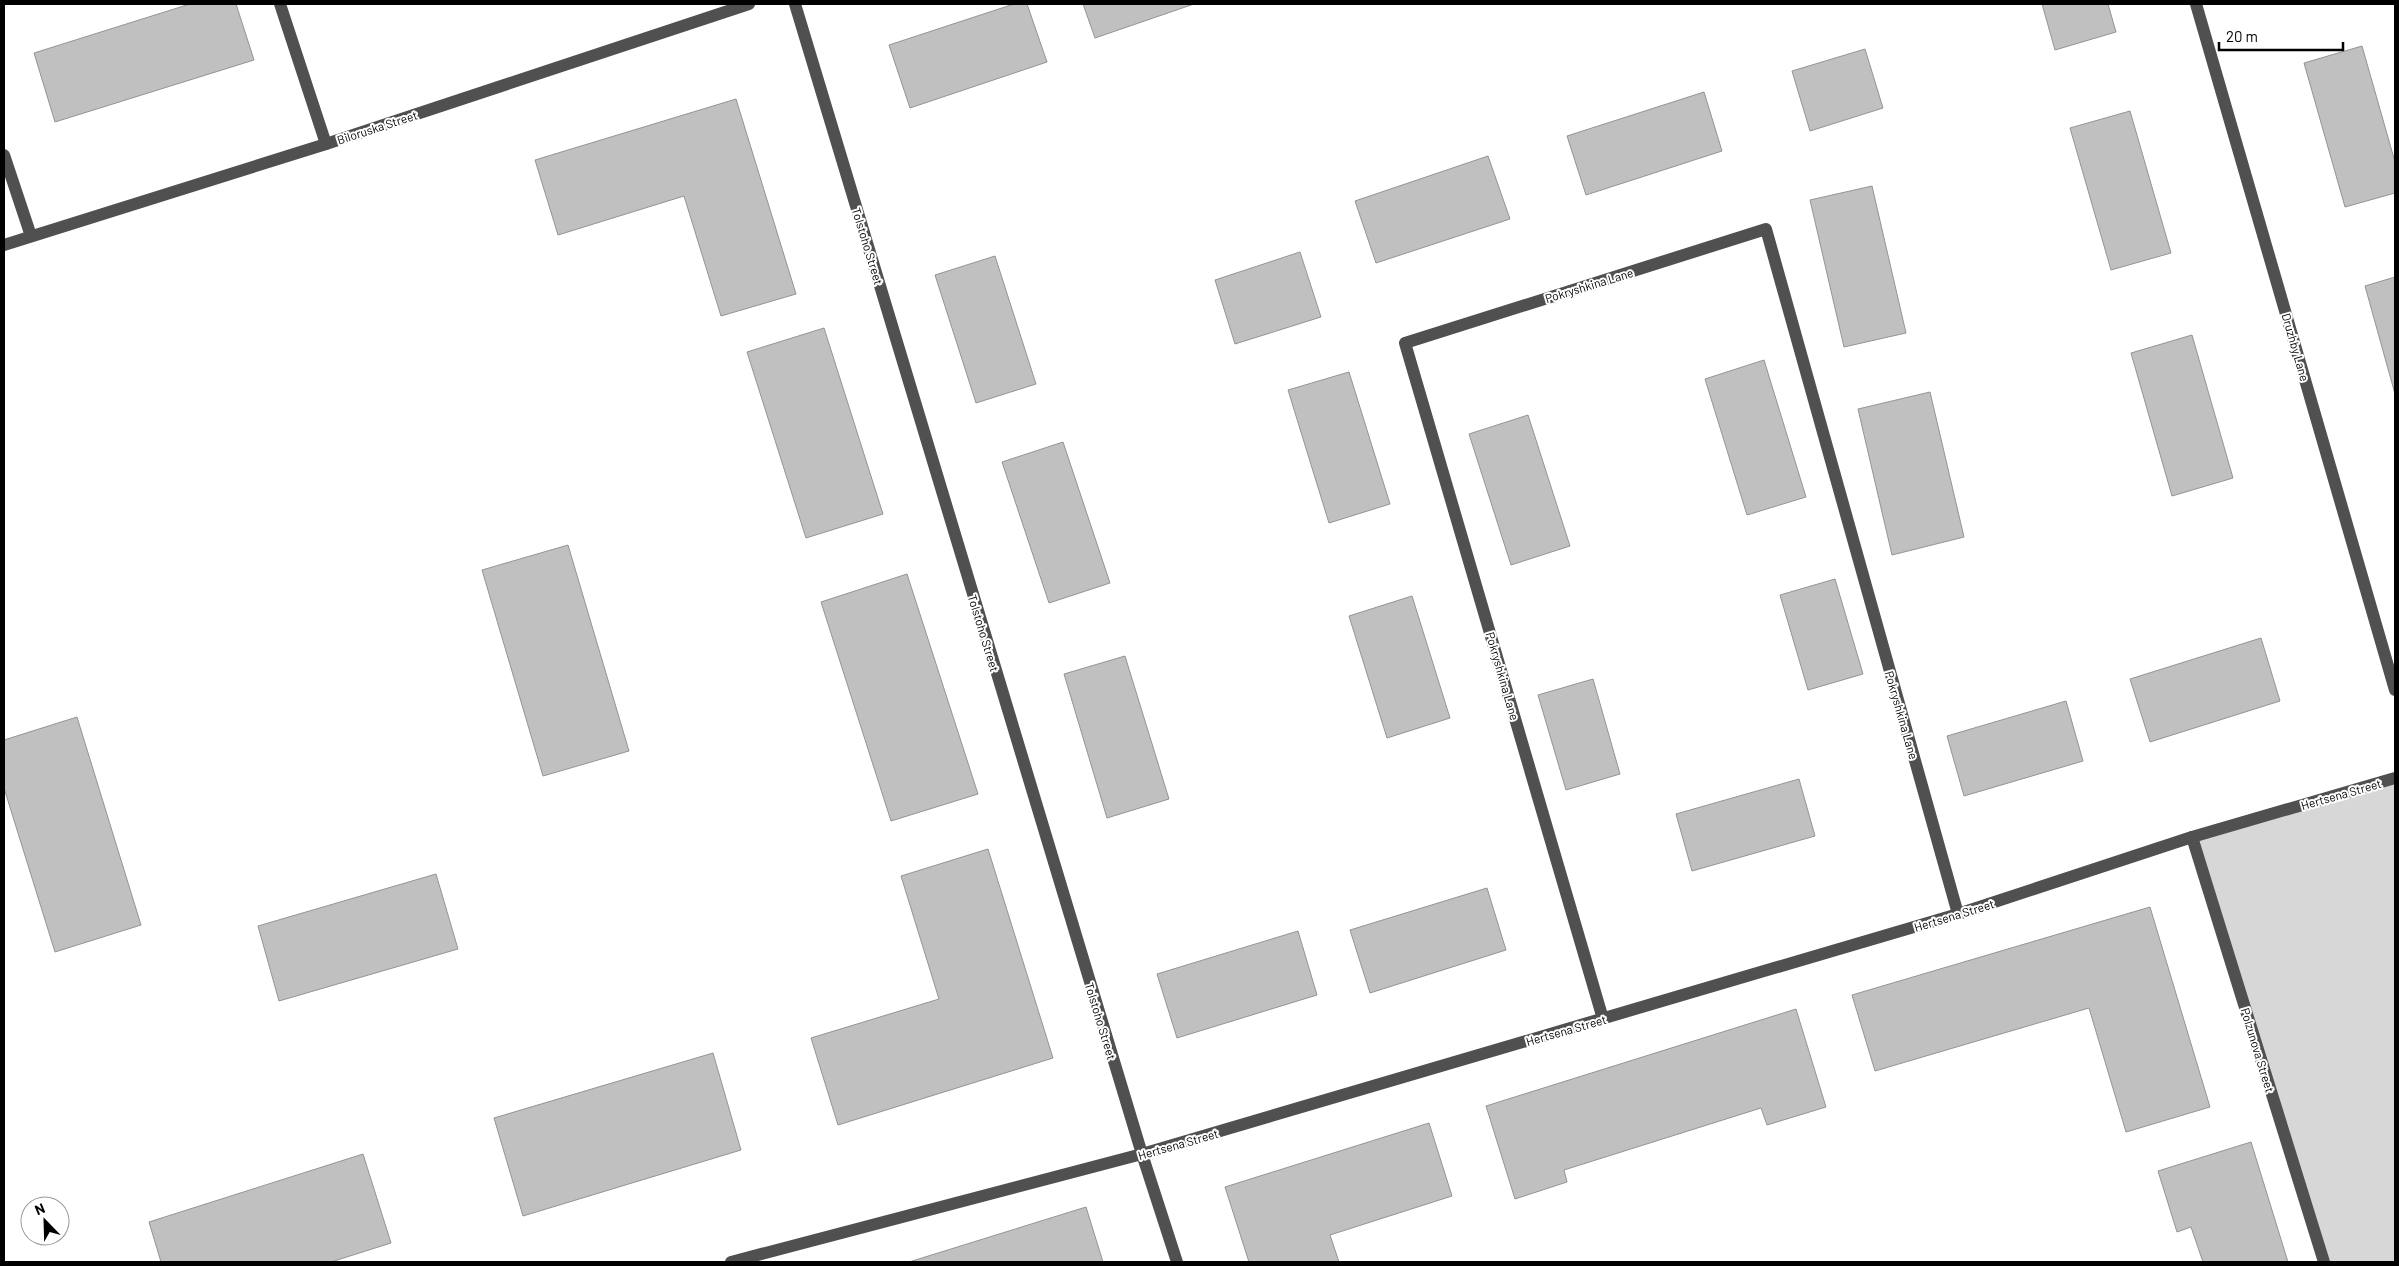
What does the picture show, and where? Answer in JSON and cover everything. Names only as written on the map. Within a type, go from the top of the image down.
[{"type":"street","points":[[280,4],[326,144]]},
{"type":"street","name":"Biloruska Street","points":[[4,245],[326,144],[749,4]]},
{"type":"street","name":"Tolstoho Street","points":[[795,4],[1142,1154],[1177,1262]]},
{"type":"street","name":"Druzhby Lane","points":[[2196,4],[2395,690]]},
{"type":"street","points":[[4,155],[30,236]]},
{"type":"street","name":"Pokryshkina Lane","points":[[1604,1019],[1405,343],[1766,229],[1958,914]]},
{"type":"street","name":"Hertsena Street","points":[[732,1262],[1142,1154],[1958,914],[2192,837],[2395,778]]},
{"type":"street","name":"Polzunova Street","points":[[2192,837],[2324,1262]]},
{"type":"shaded area","points":[[2395,778],[2395,1262],[2324,1262],[2192,837]]},
{"type":"building","points":[[190,4],[236,4],[254,60],[55,122],[34,53]]},
{"type":"building","points":[[1014,4],[1027,4],[1047,62],[910,108],[889,45]]},
{"type":"building","points":[[1083,4],[1194,4],[1095,38]]},
{"type":"building","points":[[2042,4],[2108,4],[2116,32],[2055,50]]},
{"type":"building","points":[[2362,46],[2395,162],[2395,193],[2345,207],[2304,63]]},
{"type":"building","points":[[1865,49],[1883,108],[1810,131],[1792,71]]},
{"type":"building","points":[[1704,92],[1722,151],[1586,195],[1567,136]]},
{"type":"building","points":[[736,99],[796,294],[721,316],[684,196],[558,235],[535,160]]},
{"type":"building","points":[[2130,111],[2171,253],[2111,270],[2070,128]]},
{"type":"building","points":[[1488,156],[1510,219],[1376,263],[1355,201]]},
{"type":"building","points":[[1872,186],[1906,333],[1844,347],[1810,200]]},
{"type":"building","points":[[1300,252],[1321,317],[1235,344],[1215,280]]},
{"type":"building","points":[[995,256],[1036,384],[976,403],[935,275]]},
{"type":"building","points":[[2395,277],[2395,394],[2365,286]]},
{"type":"building","points":[[824,328],[883,514],[806,538],[747,352]]},
{"type":"building","points":[[2192,335],[2233,478],[2172,496],[2131,353]]},
{"type":"building","points":[[1764,360],[1806,497],[1747,515],[1705,379]]},
{"type":"building","points":[[1349,372],[1390,504],[1329,523],[1288,390]]},
{"type":"building","points":[[1930,392],[1964,537],[1892,555],[1858,409]]},
{"type":"building","points":[[1528,415],[1570,546],[1511,565],[1469,434]]},
{"type":"building","points":[[1063,442],[1110,583],[1049,603],[1002,462]]},
{"type":"building","points":[[568,545],[629,751],[543,776],[482,570]]},
{"type":"building","points":[[907,574],[978,794],[891,821],[821,602]]},
{"type":"building","points":[[1835,579],[1863,674],[1808,690],[1780,595]]},
{"type":"building","points":[[1412,596],[1450,718],[1387,738],[1349,616]]},
{"type":"building","points":[[2261,638],[2280,701],[2150,742],[2130,679]]},
{"type":"building","points":[[1125,656],[1169,799],[1107,818],[1064,674]]},
{"type":"building","points":[[1593,679],[1620,774],[1566,790],[1538,695]]},
{"type":"building","points":[[2066,701],[2083,761],[1964,796],[1947,736]]},
{"type":"building","points":[[77,717],[141,925],[55,952],[4,788],[4,740]]},
{"type":"building","points":[[1799,779],[1815,836],[1692,871],[1676,814]]},
{"type":"building","points":[[988,849],[1053,1058],[838,1125],[811,1038],[939,999],[901,876]]},
{"type":"building","points":[[436,874],[458,949],[279,1001],[258,926]]},
{"type":"building","points":[[1487,888],[1506,950],[1370,993],[1350,930]]},
{"type":"building","points":[[2150,907],[2210,1107],[2126,1132],[2089,1008],[1875,1071],[1852,995]]},
{"type":"building","points":[[1298,931],[1317,995],[1177,1038],[1157,974]]},
{"type":"building","points":[[1796,1009],[1826,1107],[1767,1125],[1761,1108],[1564,1170],[1567,1182],[1515,1199],[1486,1106]]},
{"type":"building","points":[[713,1053],[741,1150],[523,1216],[494,1118]]},
{"type":"building","points":[[1429,1123],[1452,1196],[1330,1235],[1339,1262],[1249,1262],[1225,1187]]},
{"type":"building","points":[[2251,1142],[2288,1262],[2203,1262],[2191,1227],[2177,1232],[2158,1171]]},
{"type":"building","points":[[363,1154],[391,1243],[331,1262],[161,1262],[149,1222]]},
{"type":"building","points":[[1086,1207],[1103,1262],[909,1262]]}]
